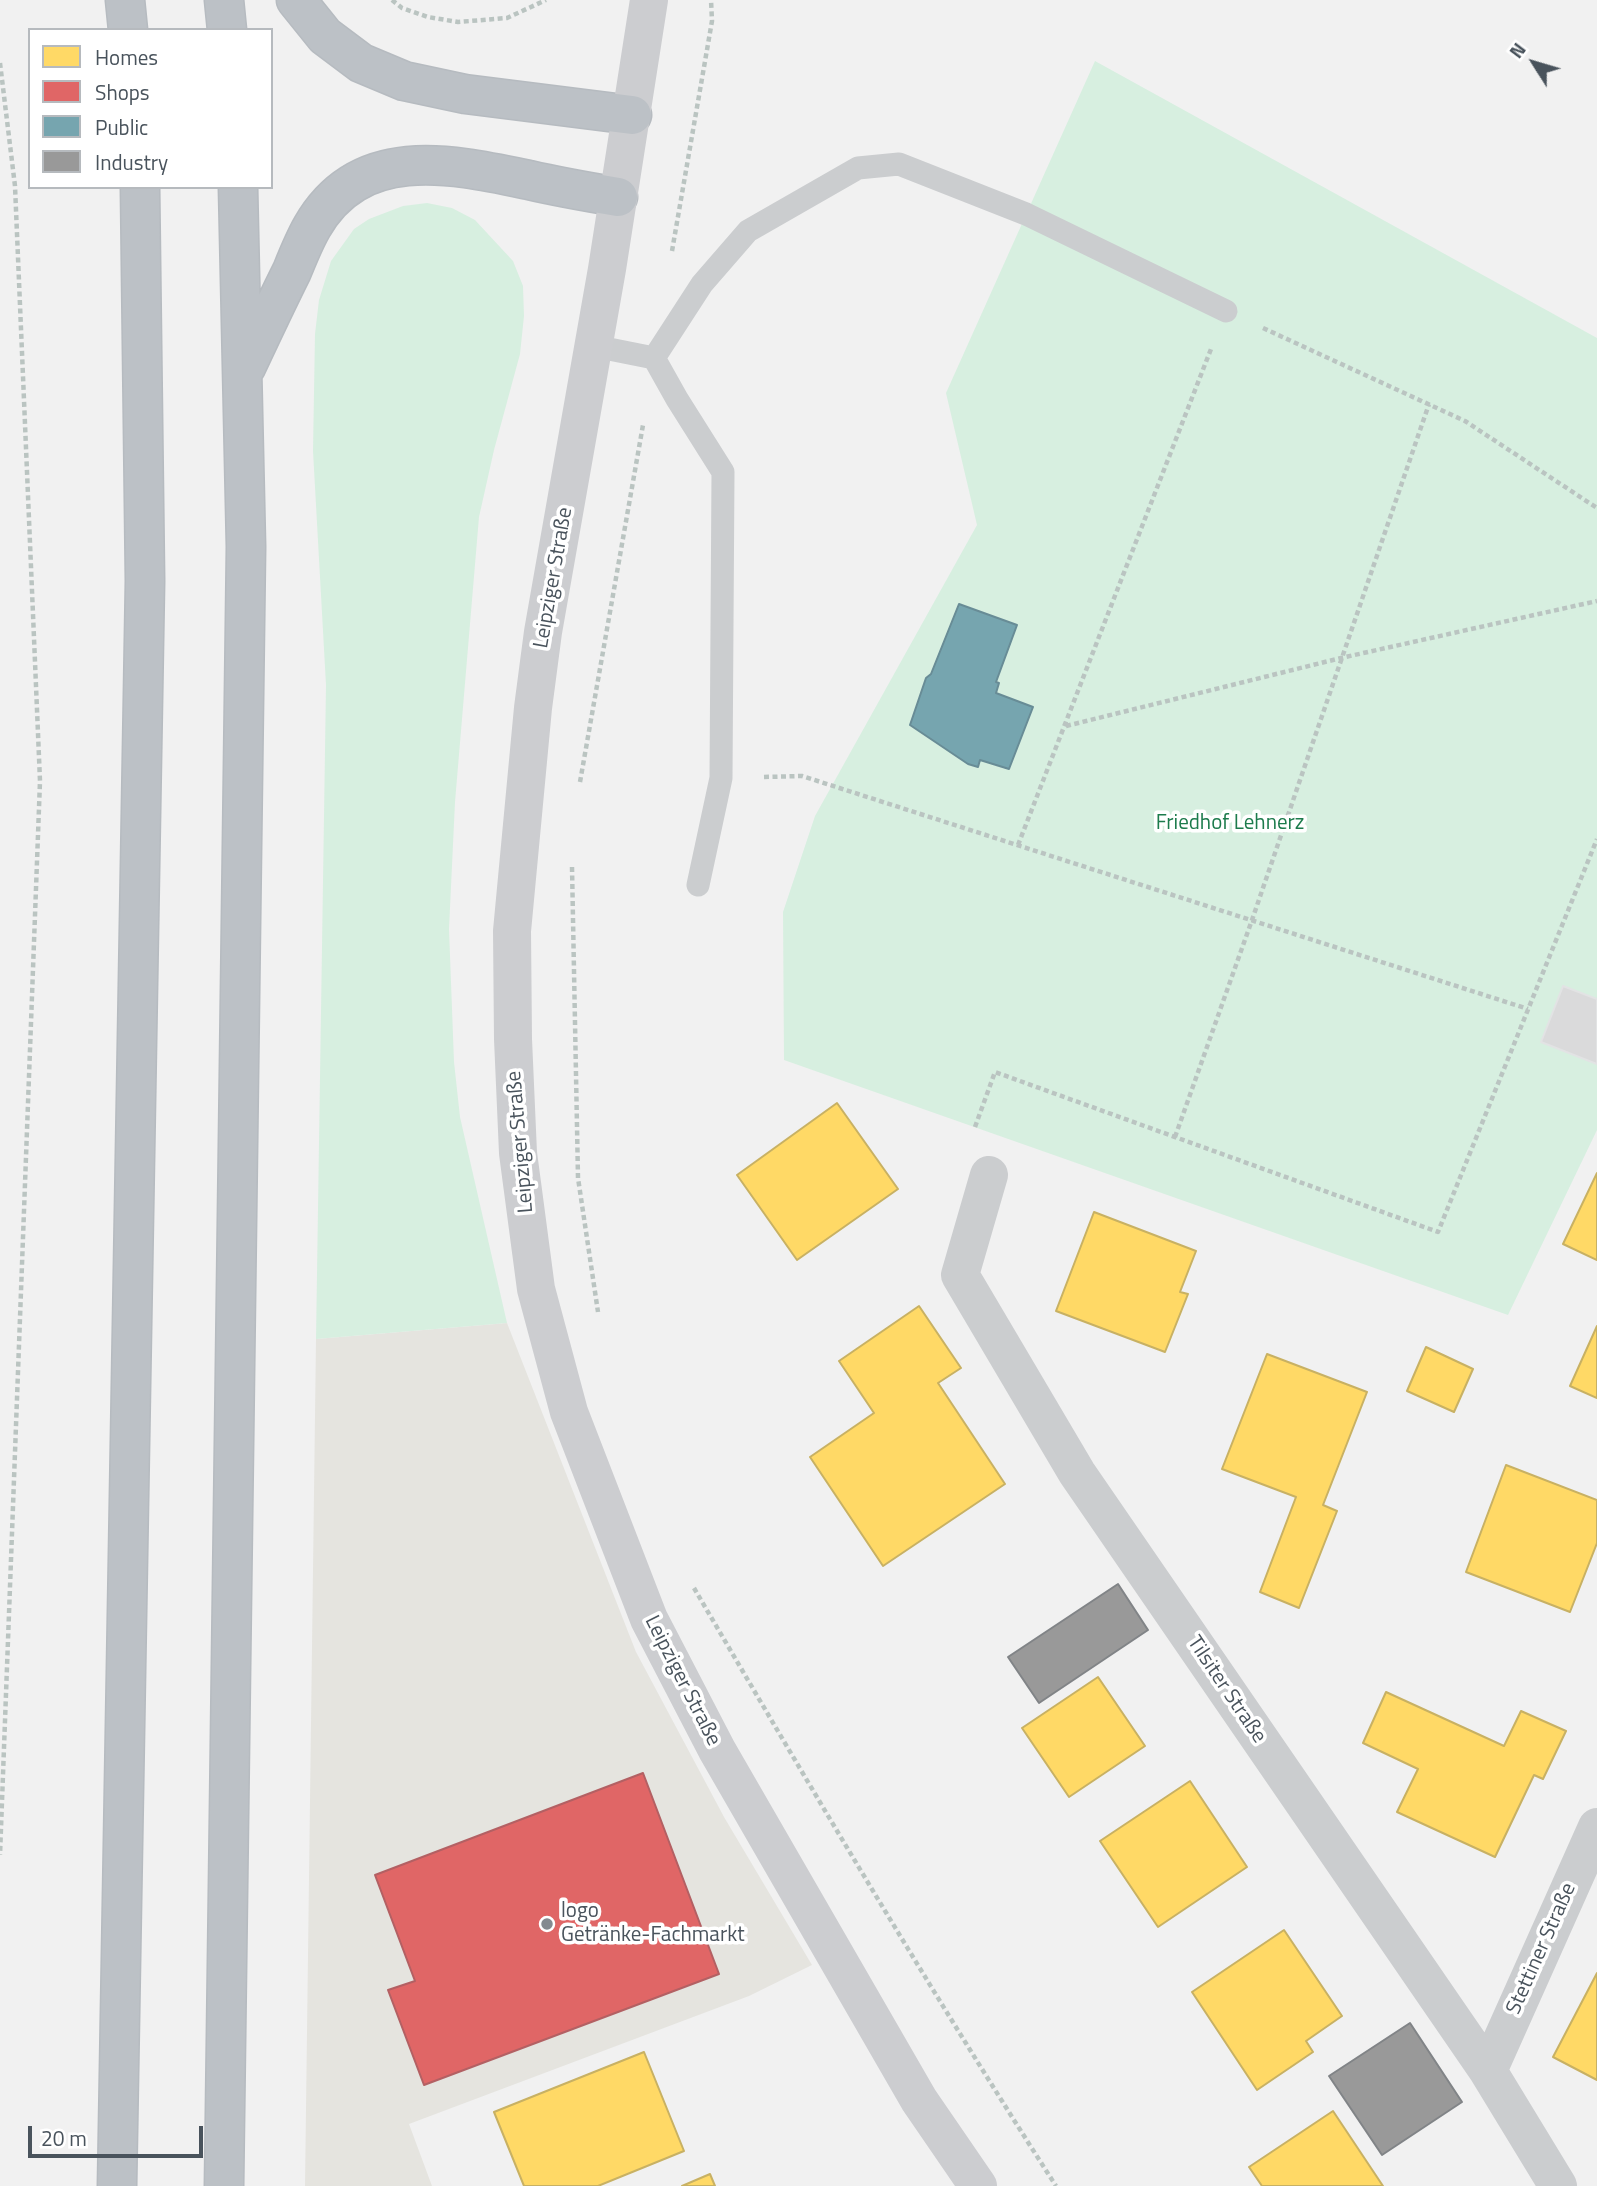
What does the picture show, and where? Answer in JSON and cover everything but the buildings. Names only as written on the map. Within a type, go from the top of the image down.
[{"type":"highway","points":[[125,0],[128,28]]},
{"type":"highway","points":[[224,0],[227,28]]},
{"type":"highway","points":[[296,0],[325,36],[361,63],[404,81],[466,94],[632,115]]},
{"type":"highway","points":[[244,372],[313,225],[336,197],[362,178],[394,167],[430,164],[468,168],[618,197]]},
{"type":"highway","points":[[117,2186],[145,581],[140,189]]},
{"type":"highway","points":[[224,2186],[246,547],[238,189]]},
{"type":"main road","name":"Leipziger Straße","points":[[649,0],[594,346],[543,632],[512,931],[518,1153],[536,1289],[569,1412],[649,1619],[717,1750],[919,2100],[978,2186]]},
{"type":"street","name":"Tilsiter Straße","points":[[989,1175],[960,1275],[1077,1474],[1488,2071],[1558,2186]]},
{"type":"street","name":"Stettiner Straße","points":[[1488,2071],[1597,1827]]},
{"type":"lane","points":[[654,358],[702,284],[748,231],[858,168],[899,164],[1026,214],[1226,311]]},
{"type":"lane","points":[[594,346],[654,358],[723,472],[721,778],[698,886]]},
{"type":"path","points":[[392,0],[402,8],[428,17],[458,22],[507,18],[546,0]]},
{"type":"path","points":[[670,264],[712,21],[711,0]]},
{"type":"path","points":[[0,63],[15,186],[40,780],[0,1855]]},
{"type":"path","points":[[1018,845],[1226,311],[1465,421],[1597,509]]},
{"type":"path","points":[[579,790],[654,358]]},
{"type":"path","points":[[1175,1137],[1429,404]]},
{"type":"path","points":[[1066,726],[1341,658],[1597,601]]},
{"type":"path","points":[[721,778],[802,776],[1528,1009]]},
{"type":"path","points":[[981,1111],[995,1072],[1438,1232],[1597,839]]},
{"type":"path","points":[[572,858],[578,1178],[600,1323]]},
{"type":"path","points":[[689,1579],[839,1836],[989,2082],[1056,2186]]},
{"type":"shaded area","points":[[507,1323],[636,1652],[724,1817],[812,1965],[749,1996],[409,2124],[432,2186],[305,2186],[316,1339]]},
{"type":"green space","name":"Friedhof Lehnerz","points":[[1095,61],[1597,338],[1597,1130],[1508,1315],[784,1060],[783,912],[815,816],[977,525],[946,393]]},
{"type":"green space","points":[[427,203],[452,208],[475,220],[513,261],[523,286],[524,316],[520,354],[479,517],[455,802],[449,929],[454,1062],[460,1117],[507,1323],[316,1339],[326,685],[313,451],[315,334],[319,300],[331,261],[354,229],[369,219],[403,206]]},
{"type":"place","name":"logo Getränke-Fachmarkt","points":[[547,1924]]}]
